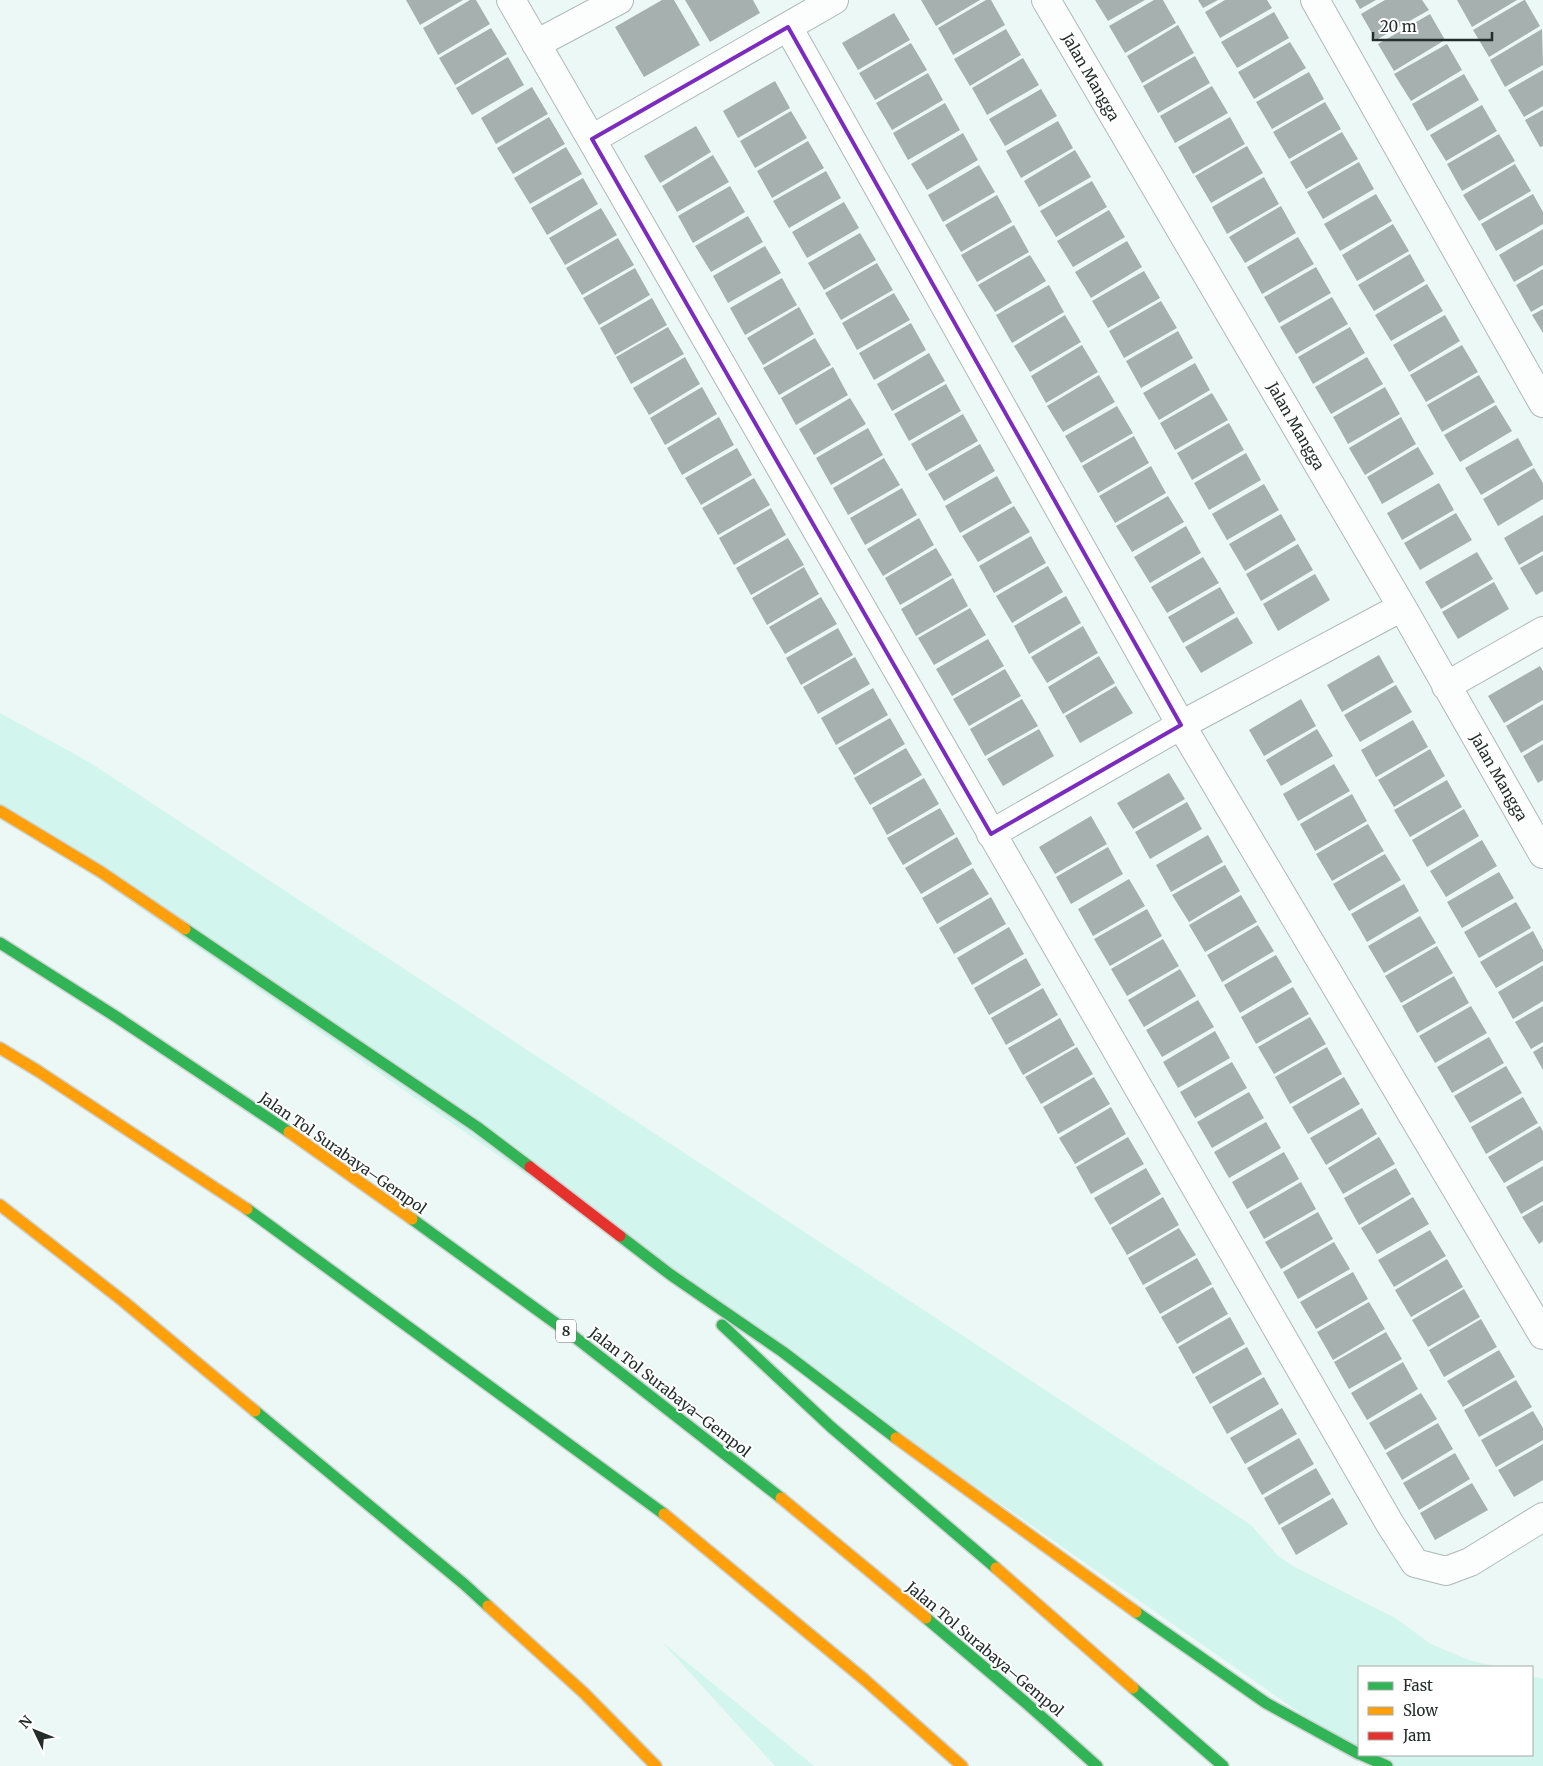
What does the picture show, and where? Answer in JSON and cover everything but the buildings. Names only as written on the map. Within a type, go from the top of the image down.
[{"type":"highway","points":[[0,811],[101,872],[478,1128],[671,1275],[783,1352],[932,1465],[1266,1703],[1358,1752]]},
{"type":"highway","name":"Jalan Tol Surabaya–Gempol","points":[[0,943],[116,1016],[341,1167],[606,1360],[817,1526],[1053,1726],[1097,1766]]},
{"type":"highway","points":[[0,1048],[242,1205],[660,1511],[865,1680],[962,1766]]},
{"type":"highway","points":[[0,1205],[131,1307],[464,1584],[584,1693],[656,1766]]},
{"type":"highway","points":[[671,1275],[759,1361],[890,1478],[1064,1626],[1223,1766]]},
{"type":"highway","points":[[1365,1756],[1387,1766]]},
{"type":"street","points":[[511,0],[1390,1524],[1415,1563],[1446,1572],[1470,1562],[1543,1518]]},
{"type":"street","points":[[536,44],[619,0]]},
{"type":"street","points":[[592,139],[834,0]]},
{"type":"street","name":"Jalan Mangga","points":[[1046,0],[1402,607],[1543,854]]},
{"type":"street","points":[[1315,0],[1543,403]]},
{"type":"street","points":[[788,27],[1181,725],[1543,1334]]},
{"type":"street","points":[[991,834],[1181,725],[1402,607]]},
{"type":"street","points":[[1446,686],[1543,631]]},
{"type":"highlighted area","points":[[788,27],[1181,725],[991,834],[592,139]]},
{"type":"green space","points":[[0,713],[89,762],[1251,1525],[1278,1556],[1295,1567],[1395,1618],[1431,1644],[1469,1660],[1493,1666],[1358,1666],[1358,1753],[783,1352],[0,811]]},
{"type":"green space","points":[[662,1642],[814,1766],[775,1766]]},
{"type":"green space","points":[[1533,1676],[1543,1679],[1543,1766],[1387,1766],[1364,1756],[1533,1756]]},
{"type":"traffic: fast","points":[[185,929],[477,1127],[530,1167]]},
{"type":"traffic: fast","points":[[0,943],[118,1018],[289,1132]]},
{"type":"traffic: fast","points":[[247,1209],[664,1514]]},
{"type":"traffic: fast","points":[[412,1219],[576,1338],[781,1498]]},
{"type":"traffic: fast","points":[[620,1236],[671,1275],[783,1352],[896,1438]]},
{"type":"traffic: fast","points":[[722,1325],[831,1427],[996,1568]]},
{"type":"traffic: fast","points":[[255,1411],[488,1606]]},
{"type":"traffic: fast","points":[[1136,1612],[1266,1703],[1358,1753]]},
{"type":"traffic: fast","points":[[926,1618],[1097,1766]]},
{"type":"traffic: fast","points":[[1133,1688],[1223,1766]]},
{"type":"traffic: fast","points":[[1364,1756],[1387,1766]]},
{"type":"traffic: slow","points":[[0,811],[101,872],[185,929]]},
{"type":"traffic: slow","points":[[0,1048],[247,1209]]},
{"type":"traffic: slow","points":[[289,1132],[412,1219]]},
{"type":"traffic: slow","points":[[0,1205],[123,1301],[255,1411]]},
{"type":"traffic: slow","points":[[896,1438],[1136,1612]]},
{"type":"traffic: slow","points":[[781,1498],[926,1618]]},
{"type":"traffic: slow","points":[[664,1514],[865,1680],[962,1766]]},
{"type":"traffic: slow","points":[[996,1568],[1133,1688]]},
{"type":"traffic: slow","points":[[488,1606],[584,1693],[656,1766]]},
{"type":"traffic: jam","points":[[530,1167],[620,1236]]}]
